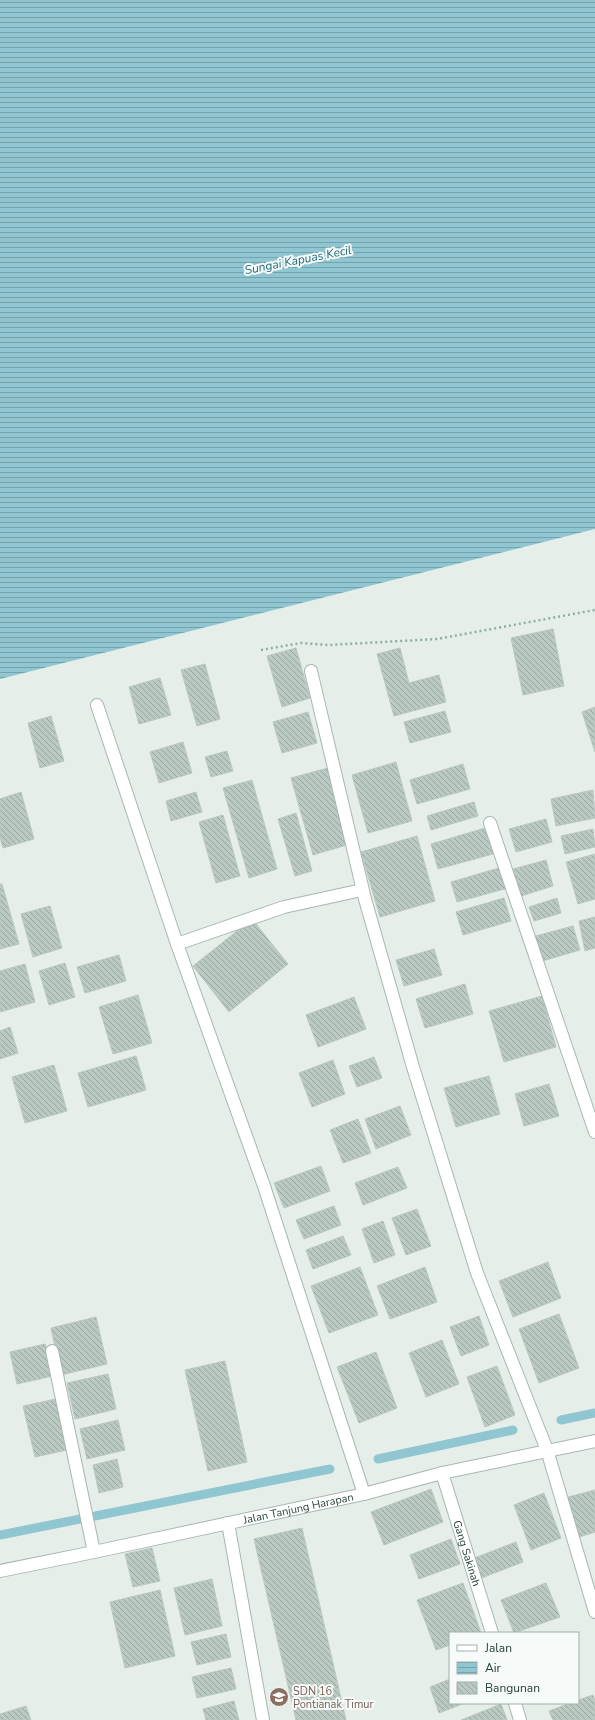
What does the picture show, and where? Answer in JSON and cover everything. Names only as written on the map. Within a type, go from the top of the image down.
[{"type":"street","points":[[311,670],[362,890],[413,1067],[477,1273],[547,1450],[595,1612]]},
{"type":"street","points":[[97,705],[177,944],[264,1186],[364,1494]]},
{"type":"street","points":[[490,823],[595,1132]]},
{"type":"street","points":[[177,944],[284,907],[362,890]]},
{"type":"street","points":[[52,1351],[94,1552]]},
{"type":"street","name":"Jalan Tanjung Harapan","points":[[0,1570],[94,1552],[364,1494],[442,1473],[595,1441]]},
{"type":"street","name":"Gang Sakinah","points":[[442,1473],[492,1632]]},
{"type":"street","points":[[228,1523],[263,1720]]},
{"type":"street","points":[[515,1704],[520,1720]]},
{"type":"path","points":[[261,650],[301,643],[329,645],[438,640],[595,610]]},
{"type":"water","name":"Sungai Kapuas Kecil","points":[[0,0],[595,0],[595,529],[0,679]]},
{"type":"building","points":[[553,629],[564,686],[523,695],[511,638]]},
{"type":"building","points":[[296,648],[310,698],[282,707],[267,656]]},
{"type":"building","points":[[400,648],[409,683],[439,675],[446,702],[394,716],[377,654]]},
{"type":"building","points":[[205,664],[220,719],[197,726],[181,670]]},
{"type":"building","points":[[160,678],[171,715],[139,724],[129,687]]},
{"type":"building","points":[[595,707],[595,752],[582,712]]},
{"type":"building","points":[[445,711],[451,732],[410,743],[404,722]]},
{"type":"building","points":[[308,712],[317,743],[282,753],[273,722]]},
{"type":"building","points":[[51,716],[64,761],[40,768],[28,723]]},
{"type":"building","points":[[183,742],[192,773],[159,783],[150,752]]},
{"type":"building","points":[[227,751],[233,771],[211,777],[205,757]]},
{"type":"building","points":[[396,762],[412,821],[368,833],[352,775]]},
{"type":"building","points":[[463,764],[470,789],[417,804],[410,780]]},
{"type":"building","points":[[328,768],[350,844],[313,855],[291,778]]},
{"type":"building","points":[[252,780],[277,869],[249,878],[223,788]]},
{"type":"building","points":[[593,790],[595,818],[556,826],[551,799]]},
{"type":"building","points":[[21,792],[34,839],[3,848],[0,837],[0,799]]},
{"type":"building","points":[[196,792],[202,812],[171,821],[166,801]]},
{"type":"building","points":[[474,802],[478,816],[431,830],[427,816]]},
{"type":"building","points":[[296,813],[312,871],[295,876],[278,819]]},
{"type":"building","points":[[223,815],[240,876],[216,883],[199,822]]},
{"type":"building","points":[[546,819],[552,842],[516,852],[509,829]]},
{"type":"building","points":[[485,828],[493,854],[438,869],[431,844]]},
{"type":"building","points":[[593,829],[595,847],[565,854],[561,836]]},
{"type":"building","points":[[417,836],[435,901],[380,917],[361,852]]},
{"type":"building","points":[[595,854],[595,899],[578,904],[566,862]]},
{"type":"building","points":[[546,860],[553,886],[521,896],[513,869]]},
{"type":"building","points":[[502,867],[508,888],[457,902],[451,882]]},
{"type":"building","points":[[0,884],[2,884],[19,944],[0,949]]},
{"type":"building","points":[[504,898],[511,921],[463,935],[456,912]]},
{"type":"building","points":[[557,898],[561,913],[534,921],[529,907]]},
{"type":"building","points":[[50,906],[62,948],[33,957],[21,914]]},
{"type":"building","points":[[595,917],[595,948],[585,951],[579,921]]},
{"type":"building","points":[[252,919],[288,964],[229,1012],[193,966]]},
{"type":"building","points":[[573,926],[580,950],[539,962],[532,937]]},
{"type":"building","points":[[434,949],[442,975],[404,986],[396,960]]},
{"type":"building","points":[[119,955],[126,981],[85,993],[77,967]]},
{"type":"building","points":[[65,963],[75,997],[49,1005],[39,971]]},
{"type":"building","points":[[25,964],[35,1002],[0,1012],[0,971]]},
{"type":"building","points":[[465,984],[473,1014],[425,1028],[416,999]]},
{"type":"building","points":[[138,995],[152,1043],[113,1054],[99,1007]]},
{"type":"building","points":[[542,996],[556,1047],[504,1062],[489,1011]]},
{"type":"building","points":[[354,997],[366,1029],[318,1047],[306,1015]]},
{"type":"building","points":[[10,1027],[18,1053],[0,1059],[0,1031]]},
{"type":"building","points":[[136,1056],[146,1090],[88,1107],[78,1073]]},
{"type":"building","points":[[374,1057],[382,1078],[357,1087],[349,1066]]},
{"type":"building","points":[[333,1060],[345,1094],[312,1107],[299,1073]]},
{"type":"building","points":[[54,1065],[67,1111],[25,1123],[12,1077]]},
{"type":"building","points":[[489,1076],[500,1114],[456,1127],[444,1088]]},
{"type":"building","points":[[549,1084],[559,1116],[524,1126],[515,1094]]},
{"type":"building","points":[[400,1106],[411,1135],[376,1149],[365,1119]]},
{"type":"building","points":[[358,1119],[371,1153],[343,1163],[330,1130]]},
{"type":"building","points":[[321,1166],[330,1191],[284,1208],[274,1183]]},
{"type":"building","points":[[398,1167],[407,1188],[363,1205],[355,1183]]},
{"type":"building","points":[[334,1206],[341,1225],[304,1239],[296,1220]]},
{"type":"building","points":[[417,1209],[431,1246],[406,1255],[392,1218]]},
{"type":"building","points":[[383,1221],[395,1255],[374,1263],[362,1229]]},
{"type":"building","points":[[343,1236],[351,1255],[313,1269],[306,1250]]},
{"type":"building","points":[[548,1262],[561,1298],[513,1317],[499,1281]]},
{"type":"building","points":[[360,1267],[378,1315],[329,1333],[311,1286]]},
{"type":"building","points":[[425,1267],[437,1302],[390,1319],[377,1286]]},
{"type":"building","points":[[559,1314],[579,1368],[539,1383],[519,1329]]},
{"type":"building","points":[[479,1316],[489,1345],[461,1356],[450,1327]]},
{"type":"building","points":[[96,1317],[107,1364],[61,1375],[51,1328]]},
{"type":"building","points":[[442,1340],[459,1384],[426,1397],[409,1353]]},
{"type":"building","points":[[45,1344],[53,1376],[17,1384],[10,1352]]},
{"type":"building","points":[[376,1352],[397,1408],[359,1423],[337,1367]]},
{"type":"building","points":[[225,1361],[247,1462],[208,1471],[185,1370]]},
{"type":"building","points":[[497,1366],[515,1415],[485,1427],[467,1377]]},
{"type":"building","points":[[108,1374],[116,1409],[75,1419],[67,1383]]},
{"type":"building","points":[[56,1399],[67,1450],[35,1457],[23,1406]]},
{"type":"building","points":[[118,1420],[125,1450],[87,1459],[80,1429]]},
{"type":"building","points":[[117,1459],[123,1487],[99,1493],[93,1465]]},
{"type":"building","points":[[431,1489],[443,1522],[384,1545],[371,1512]]},
{"type":"building","points":[[595,1490],[595,1532],[579,1537],[568,1497]]},
{"type":"building","points":[[544,1493],[561,1538],[531,1550],[514,1505]]},
{"type":"building","points":[[302,1528],[346,1720],[296,1720],[254,1539]]},
{"type":"building","points":[[451,1539],[460,1564],[419,1579],[410,1555]]},
{"type":"building","points":[[516,1542],[523,1562],[479,1579],[472,1559]]},
{"type":"building","points":[[152,1548],[160,1581],[133,1587],[125,1554]]},
{"type":"building","points":[[212,1579],[222,1626],[185,1635],[174,1588]]},
{"type":"building","points":[[463,1583],[481,1632],[449,1632],[449,1645],[436,1650],[417,1600]]},
{"type":"building","points":[[546,1583],[560,1617],[514,1632],[501,1600]]},
{"type":"building","points":[[160,1590],[175,1656],[125,1668],[110,1602]]},
{"type":"building","points":[[226,1634],[231,1657],[197,1665],[191,1642]]},
{"type":"building","points":[[231,1668],[236,1689],[197,1698],[192,1677]]},
{"type":"building","points":[[449,1679],[449,1704],[462,1704],[439,1713],[430,1687]]},
{"type":"building","points":[[593,1695],[595,1701],[595,1720],[553,1720],[549,1711],[567,1704],[579,1704],[579,1700]]},
{"type":"building","points":[[234,1701],[239,1720],[206,1720],[203,1709]]},
{"type":"building","points":[[501,1704],[507,1720],[461,1720]]},
{"type":"building","points":[[26,1706],[31,1720],[0,1720],[0,1714]]},
{"type":"waterway","points":[[561,1420],[595,1413]]},
{"type":"waterway","points":[[378,1459],[513,1430]]},
{"type":"waterway","points":[[0,1535],[330,1469]]},
{"type":"place","name":"SDN 16 Pontianak Timur","points":[[279,1697]]}]
